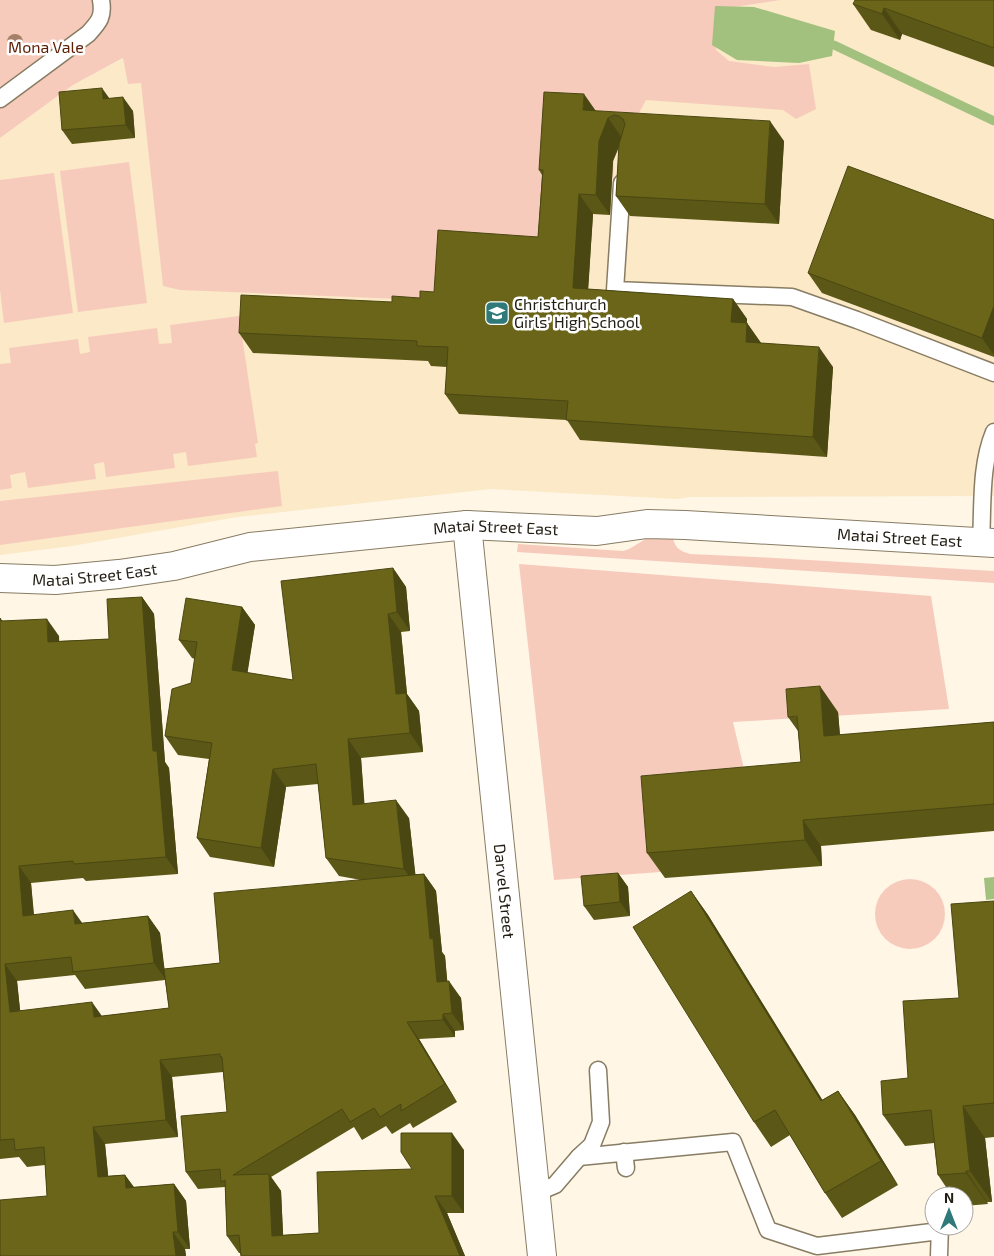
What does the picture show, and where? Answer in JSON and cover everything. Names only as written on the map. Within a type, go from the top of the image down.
[{"type":"street","name":"Matai Street East","points":[[0,578],[55,580],[119,574],[174,566],[250,547],[468,525],[597,531],[647,524],[685,525],[988,543]]},
{"type":"street","name":"Darvel Street","points":[[468,525],[542,1256]]},
{"type":"lane","points":[[0,99],[88,34],[99,22],[102,9],[101,0]]},
{"type":"lane","points":[[623,172],[615,290],[792,297],[994,373]]},
{"type":"lane","points":[[988,543],[986,462],[989,443],[994,432]]},
{"type":"lane","points":[[536,1193],[555,1185],[579,1156],[592,1145],[601,1122],[598,1070]]},
{"type":"lane","points":[[579,1156],[733,1142],[768,1230],[817,1246],[924,1231]]},
{"type":"lane","points":[[624,1152],[626,1168]]},
{"type":"lane","points":[[939,1256],[940,1236]]},
{"type":"shaded area","name":"Christchurch Girls' High School","points":[[588,0],[656,19],[781,0],[994,0],[994,496],[690,497],[677,499],[491,489],[237,517],[72,546],[0,555],[0,138],[73,85],[124,58]]},
{"type":"shaded area","points":[[715,6],[754,7],[835,31],[832,56],[799,63],[737,60],[712,45]]},
{"type":"shaded area","points":[[994,877],[994,899],[986,900],[984,878]]},
{"type":"green space","name":"Mona Vale","points":[[0,0],[781,0],[722,9],[716,50],[729,61],[774,67],[809,64],[816,109],[796,119],[783,110],[646,100],[614,159],[613,178],[596,176],[549,254],[449,301],[180,290],[163,286],[141,83],[128,84],[123,58],[73,85],[0,138]]},
{"type":"green space","points":[[129,162],[147,303],[78,312],[60,171]]},
{"type":"green space","points":[[54,173],[73,313],[4,323],[0,290],[0,180]]},
{"type":"green space","points":[[239,316],[258,443],[255,444],[257,457],[188,466],[186,452],[173,454],[175,468],[106,477],[104,462],[94,464],[96,479],[28,488],[25,472],[10,475],[12,488],[0,490],[0,364],[11,363],[9,348],[78,339],[80,354],[90,352],[88,337],[157,328],[159,344],[172,343],[170,325]]},
{"type":"green space","points":[[278,471],[282,506],[0,545],[0,501]]},
{"type":"green space","points":[[649,537],[673,538],[678,549],[690,554],[994,571],[994,583],[517,552],[518,544],[623,551]]},
{"type":"green space","points":[[519,564],[931,596],[949,709],[733,722],[748,786],[655,796],[660,872],[554,880]]},
{"type":"green space","points":[[903,879],[917,879],[930,885],[939,894],[945,907],[943,927],[935,939],[917,949],[903,949],[890,943],[881,934],[875,921],[875,907],[881,894],[890,885]]},
{"type":"building","points":[[855,0],[994,0],[994,48],[884,8],[882,14],[853,4]]},
{"type":"building","points":[[102,88],[103,99],[123,97],[126,125],[62,130],[59,92]]},
{"type":"building","points":[[544,92],[584,94],[583,110],[770,121],[765,204],[616,196],[619,144],[625,124],[619,116],[614,115],[608,118],[599,141],[596,195],[579,194],[573,288],[733,299],[731,322],[747,323],[746,342],[819,347],[813,437],[566,420],[568,401],[445,394],[448,347],[417,346],[417,341],[239,333],[241,295],[392,302],[392,296],[420,298],[420,291],[434,292],[438,230],[538,237],[543,170],[539,170]]},
{"type":"building","points":[[848,166],[994,220],[994,306],[982,338],[808,273]]},
{"type":"building","points":[[393,568],[397,612],[388,614],[396,694],[406,693],[410,733],[348,739],[353,805],[396,800],[404,869],[326,858],[316,764],[273,769],[261,848],[197,838],[212,743],[165,736],[172,689],[191,683],[197,642],[179,640],[186,598],[242,607],[232,670],[293,680],[281,581]]},
{"type":"building","points":[[142,597],[153,751],[157,751],[166,857],[74,864],[73,861],[19,866],[23,916],[73,910],[75,924],[148,916],[154,963],[73,972],[71,957],[5,964],[10,1012],[92,1002],[94,1017],[169,1008],[164,969],[220,963],[214,893],[424,874],[430,939],[433,938],[437,982],[449,981],[452,1013],[443,1014],[443,1020],[407,1022],[445,1084],[401,1111],[401,1104],[380,1117],[374,1108],[350,1122],[342,1109],[233,1175],[269,1174],[272,1236],[319,1233],[317,1172],[412,1169],[401,1152],[401,1133],[452,1133],[452,1196],[435,1196],[460,1256],[241,1256],[239,1235],[227,1236],[225,1180],[221,1182],[220,1169],[186,1172],[181,1116],[227,1112],[222,1057],[220,1057],[220,1054],[160,1060],[166,1120],[93,1127],[98,1177],[125,1175],[126,1188],[174,1184],[178,1232],[173,1232],[176,1256],[0,1256],[0,1200],[47,1196],[44,1147],[15,1150],[14,1139],[0,1140],[0,618],[1,621],[47,619],[48,642],[109,639],[107,599]]},
{"type":"building","points":[[820,686],[824,736],[994,722],[994,804],[803,820],[805,840],[647,853],[641,776],[801,762],[797,716],[788,717],[786,689]]},
{"type":"building","points":[[618,873],[620,902],[584,906],[581,876]]},
{"type":"building","points":[[691,891],[821,1101],[838,1091],[881,1161],[825,1193],[775,1110],[754,1122],[633,927]]},
{"type":"building","points":[[994,901],[994,1103],[963,1106],[970,1171],[938,1175],[931,1110],[883,1115],[881,1081],[908,1078],[903,1001],[959,998],[951,904]]},
{"type":"waterway","points":[[834,45],[994,121]]},
{"type":"place","name":"Christchurch Girls' High School","points":[[497,313]]}]
